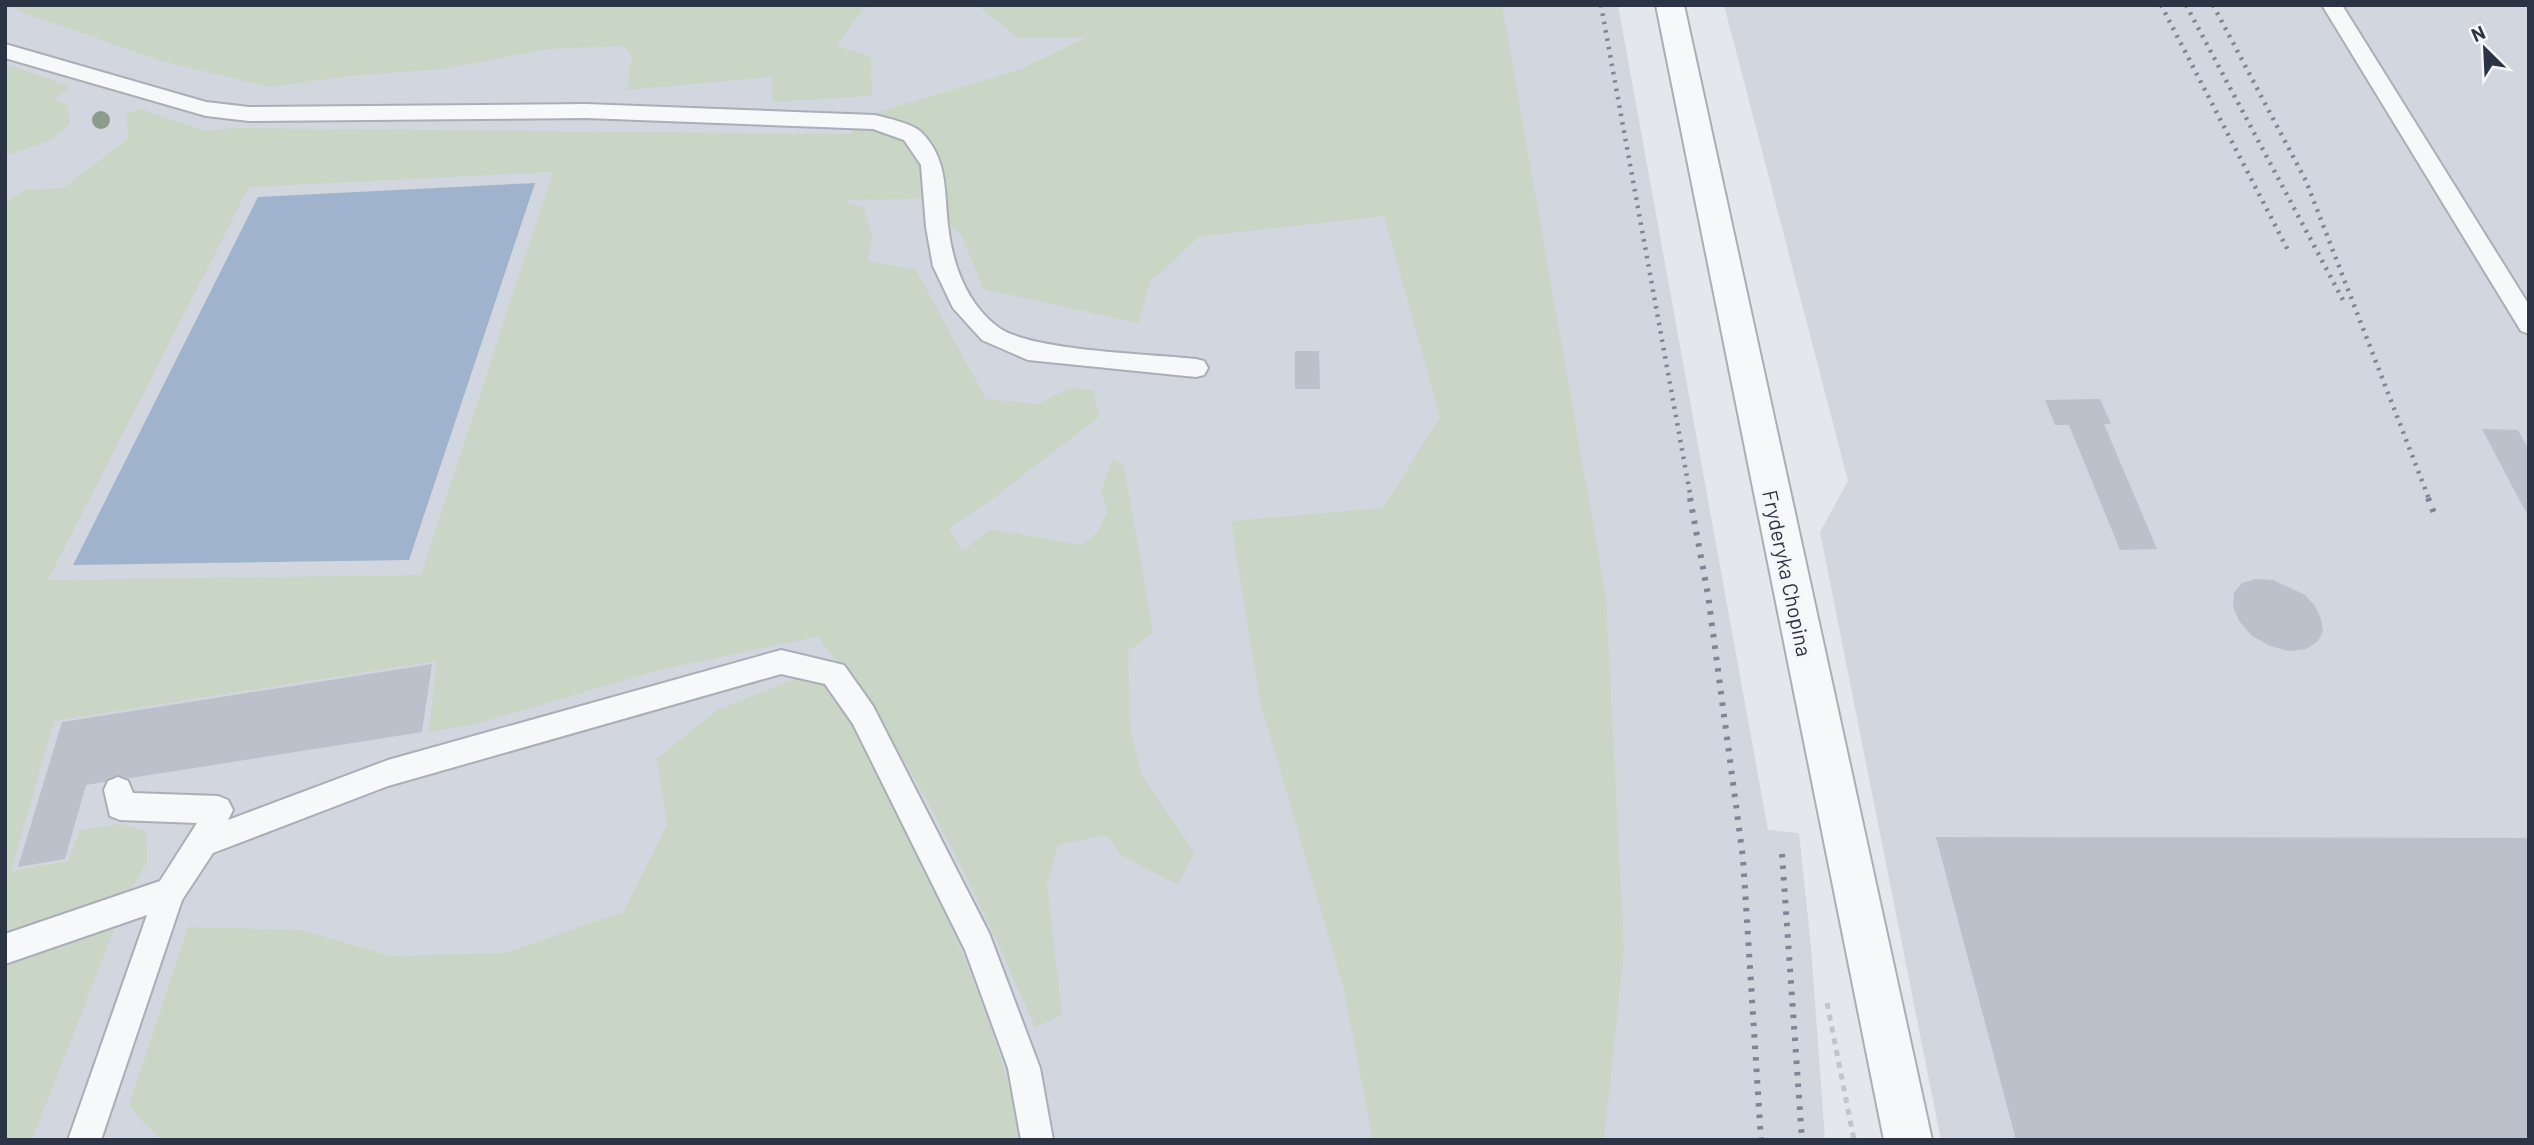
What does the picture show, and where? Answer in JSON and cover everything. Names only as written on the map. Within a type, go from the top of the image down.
[{"type":"street","name":"Fryderyka Chopina","points":[[1670,5],[1908,1140]]},
{"type":"lane","points":[[2333,5],[2529,325]]},
{"type":"lane","points":[[5,51],[206,109],[249,114],[575,111],[875,122],[911,135],[932,164],[937,228],[944,266],[961,302],[990,334],[1028,351],[1196,368]]},
{"type":"lane","points":[[203,843],[388,774],[780,662],[834,674],[863,715],[978,944],[1024,1068],[1037,1140]]},
{"type":"lane","points":[[84,1140],[170,892],[203,843],[218,810],[120,806],[118,790]]},
{"type":"lane","points":[[5,948],[170,892]]},
{"type":"shaded area","points":[[5,5],[1618,5],[1768,830],[1799,833],[1811,947],[1825,1140],[5,1140]]},
{"type":"shaded area","points":[[1724,5],[2529,5],[2529,1140],[1941,1140],[1820,532],[1848,481]]},
{"type":"green space","points":[[866,5],[837,46],[871,57],[872,96],[773,102],[771,77],[627,90],[632,56],[624,46],[548,49],[443,69],[348,76],[270,87],[158,60],[8,7]]},
{"type":"green space","points":[[982,5],[1502,5],[1606,598],[1624,951],[1604,1140],[1373,1140],[1343,986],[1260,701],[1231,521],[1383,508],[1440,417],[1384,216],[1200,236],[1150,282],[1138,323],[984,289],[961,235],[924,199],[847,200],[847,203],[863,207],[872,234],[868,261],[916,270],[986,399],[1037,404],[1070,388],[1093,390],[1099,417],[991,500],[949,528],[962,552],[990,529],[1083,545],[1097,532],[1108,511],[1101,491],[1113,459],[1124,466],[1153,633],[1128,651],[1130,728],[1142,776],[1194,852],[1178,885],[1121,855],[1107,835],[1058,845],[1047,884],[1062,1015],[1035,1027],[942,828],[887,733],[820,636],[659,670],[472,725],[429,732],[437,661],[54,721],[11,871],[68,861],[80,830],[121,824],[146,831],[147,862],[128,894],[32,1140],[5,1140],[5,202],[26,190],[63,188],[129,138],[126,114],[141,109],[204,131],[233,128],[851,134],[858,118],[1019,70],[1088,37],[1019,38],[981,9]],"holes":[[[553,172],[421,575],[48,580],[249,187]]]},
{"type":"green space","points":[[5,63],[68,86],[68,90],[54,99],[67,105],[70,124],[53,139],[5,156]]},
{"type":"green space","points":[[795,679],[819,681],[839,697],[858,731],[930,880],[974,982],[993,1033],[1022,1140],[161,1140],[129,1106],[188,927],[301,930],[390,956],[505,953],[623,912],[667,825],[657,759],[717,710]]},
{"type":"water","points":[[535,183],[409,560],[73,565],[258,197]]},
{"type":"building","points":[[1295,351],[1319,351],[1320,389],[1295,389]]},
{"type":"building","points":[[2100,399],[2111,424],[2104,424],[2157,549],[2120,550],[2069,425],[2055,425],[2045,400]]},
{"type":"building","points":[[2482,429],[2518,430],[2529,450],[2529,518]]},
{"type":"building","points":[[2256,579],[2273,580],[2305,595],[2315,606],[2321,619],[2323,631],[2318,641],[2306,649],[2289,651],[2270,646],[2252,636],[2239,621],[2233,607],[2234,593],[2242,583]]},
{"type":"building","points":[[432,664],[422,732],[86,785],[65,859],[18,867],[62,722]]},
{"type":"building","points":[[1936,837],[2529,838],[2529,1140],[2016,1140]]},
{"type":"railway","points":[[1601,5],[1691,499]]},
{"type":"railway","points":[[2161,5],[2290,254]]},
{"type":"railway","points":[[2186,5],[2344,302]]},
{"type":"railway","points":[[2213,5],[2306,181],[2429,499]]},
{"type":"railway","points":[[1690,498],[1708,595],[1743,858],[1761,1140]]},
{"type":"railway","points":[[2428,498],[2436,518]]},
{"type":"railway","points":[[1782,854],[1802,1140]]}]
